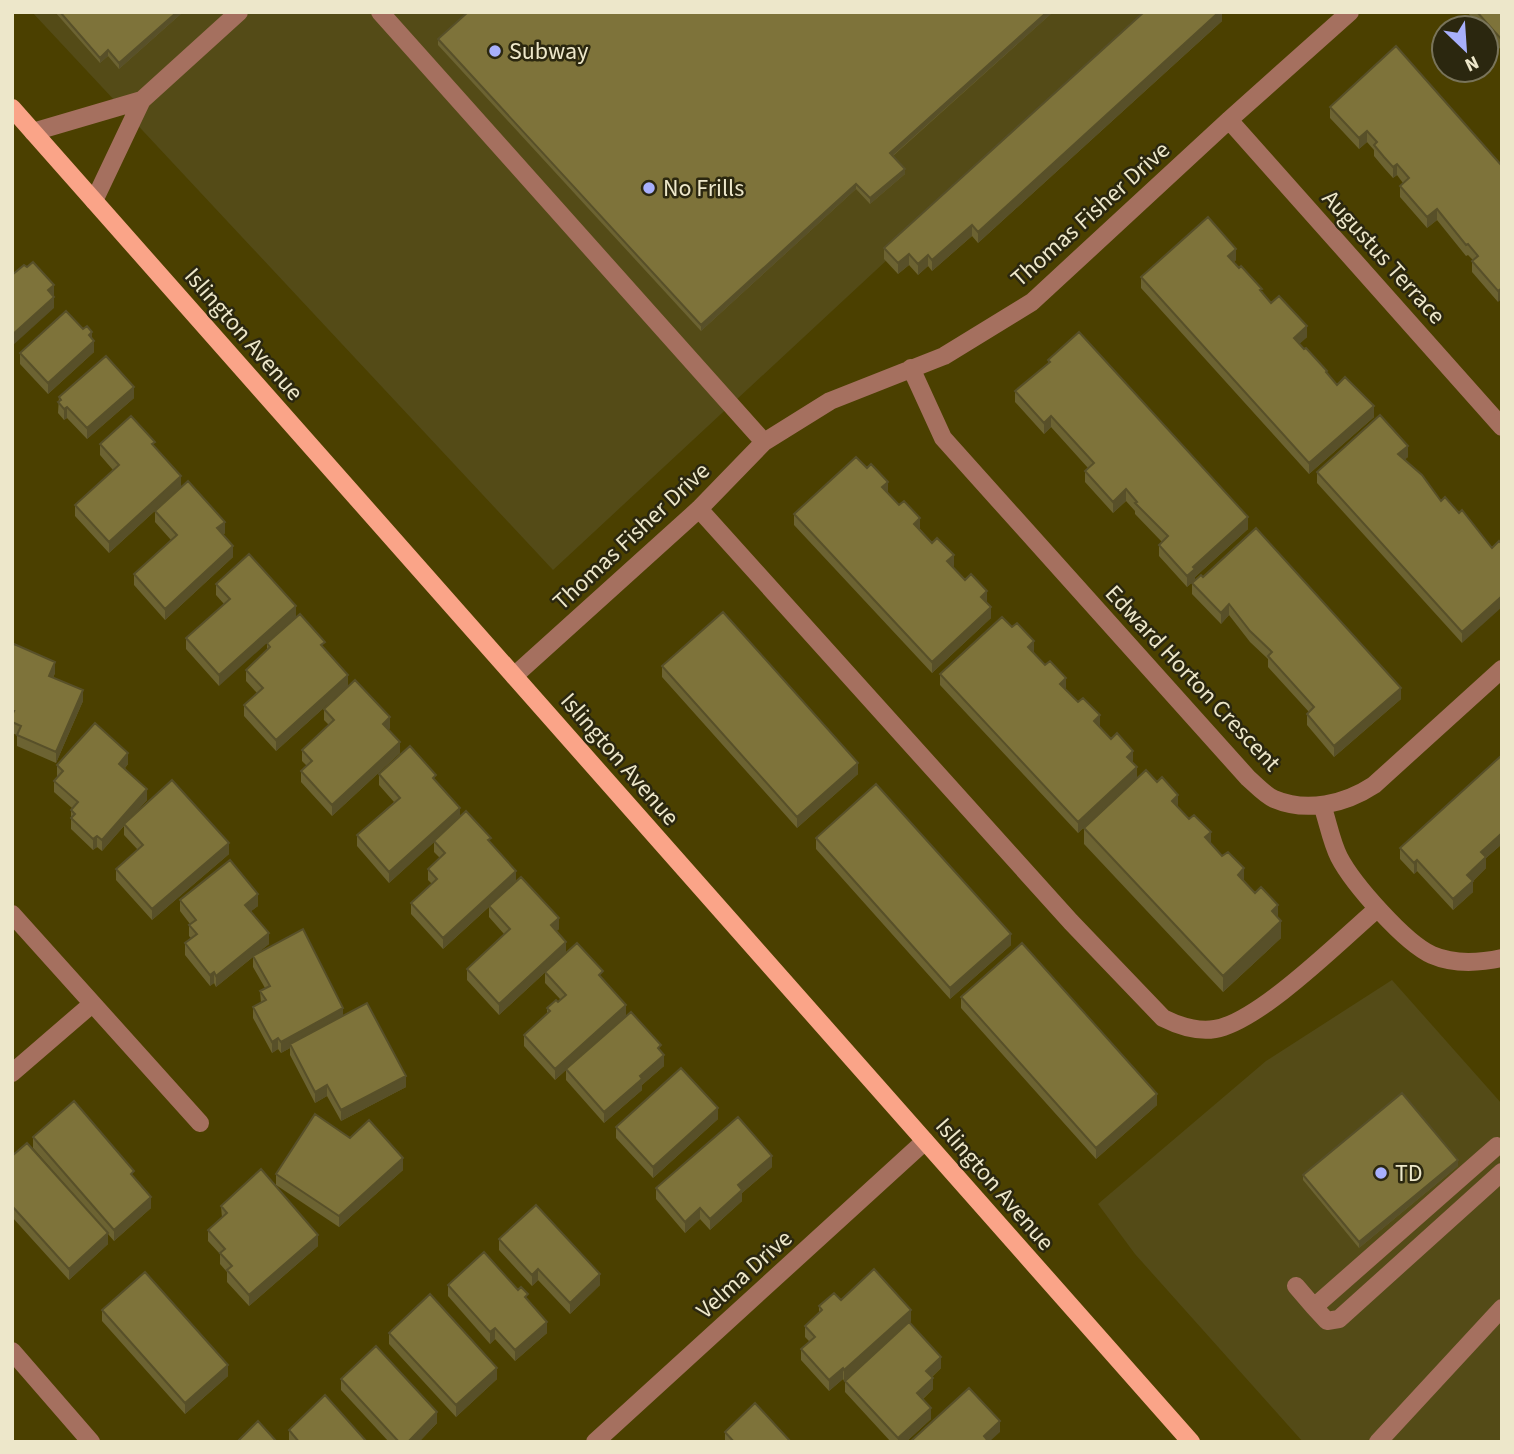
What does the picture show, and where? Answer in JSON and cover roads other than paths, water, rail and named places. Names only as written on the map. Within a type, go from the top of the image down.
[{"type":"main road","name":"Islington Avenue","points":[[12,108],[1191,1442]]},
{"type":"street","points":[[94,201],[142,100],[240,12]]},
{"type":"street","points":[[380,12],[764,442]]},
{"type":"street","name":"Thomas Fisher Drive","points":[[514,676],[699,509],[764,442],[830,401],[944,356],[1032,302],[1350,12]]},
{"type":"street","points":[[33,132],[142,100]]},
{"type":"street","name":"Augustus Terrace","points":[[1229,120],[1502,427]]},
{"type":"street","name":"Edward Horton Crescent","points":[[911,368],[943,438],[1248,778],[1272,798],[1297,804],[1322,805],[1348,800],[1374,785],[1502,669]]},
{"type":"street","points":[[699,509],[1071,922],[1163,1018],[1180,1026],[1198,1029],[1214,1029],[1236,1022],[1286,988],[1377,909]]},
{"type":"street","points":[[1322,805],[1340,858],[1377,909],[1418,947],[1454,962],[1478,963],[1502,958]]},
{"type":"street","points":[[12,914],[200,1123]]},
{"type":"street","points":[[12,1073],[92,1004]]},
{"type":"street","name":"Velma Drive","points":[[595,1442],[925,1141]]},
{"type":"street","points":[[1314,1307],[1497,1146]]},
{"type":"street","points":[[1296,1286],[1327,1321],[1339,1319],[1502,1172]]},
{"type":"street","points":[[1378,1442],[1502,1308]]},
{"type":"street","points":[[12,1351],[91,1442]]},
{"type":"place","name":"Subway","points":[[495,51]]},
{"type":"place","name":"No Frills","points":[[649,188]]},
{"type":"place","name":"TD","points":[[1381,1173]]}]
